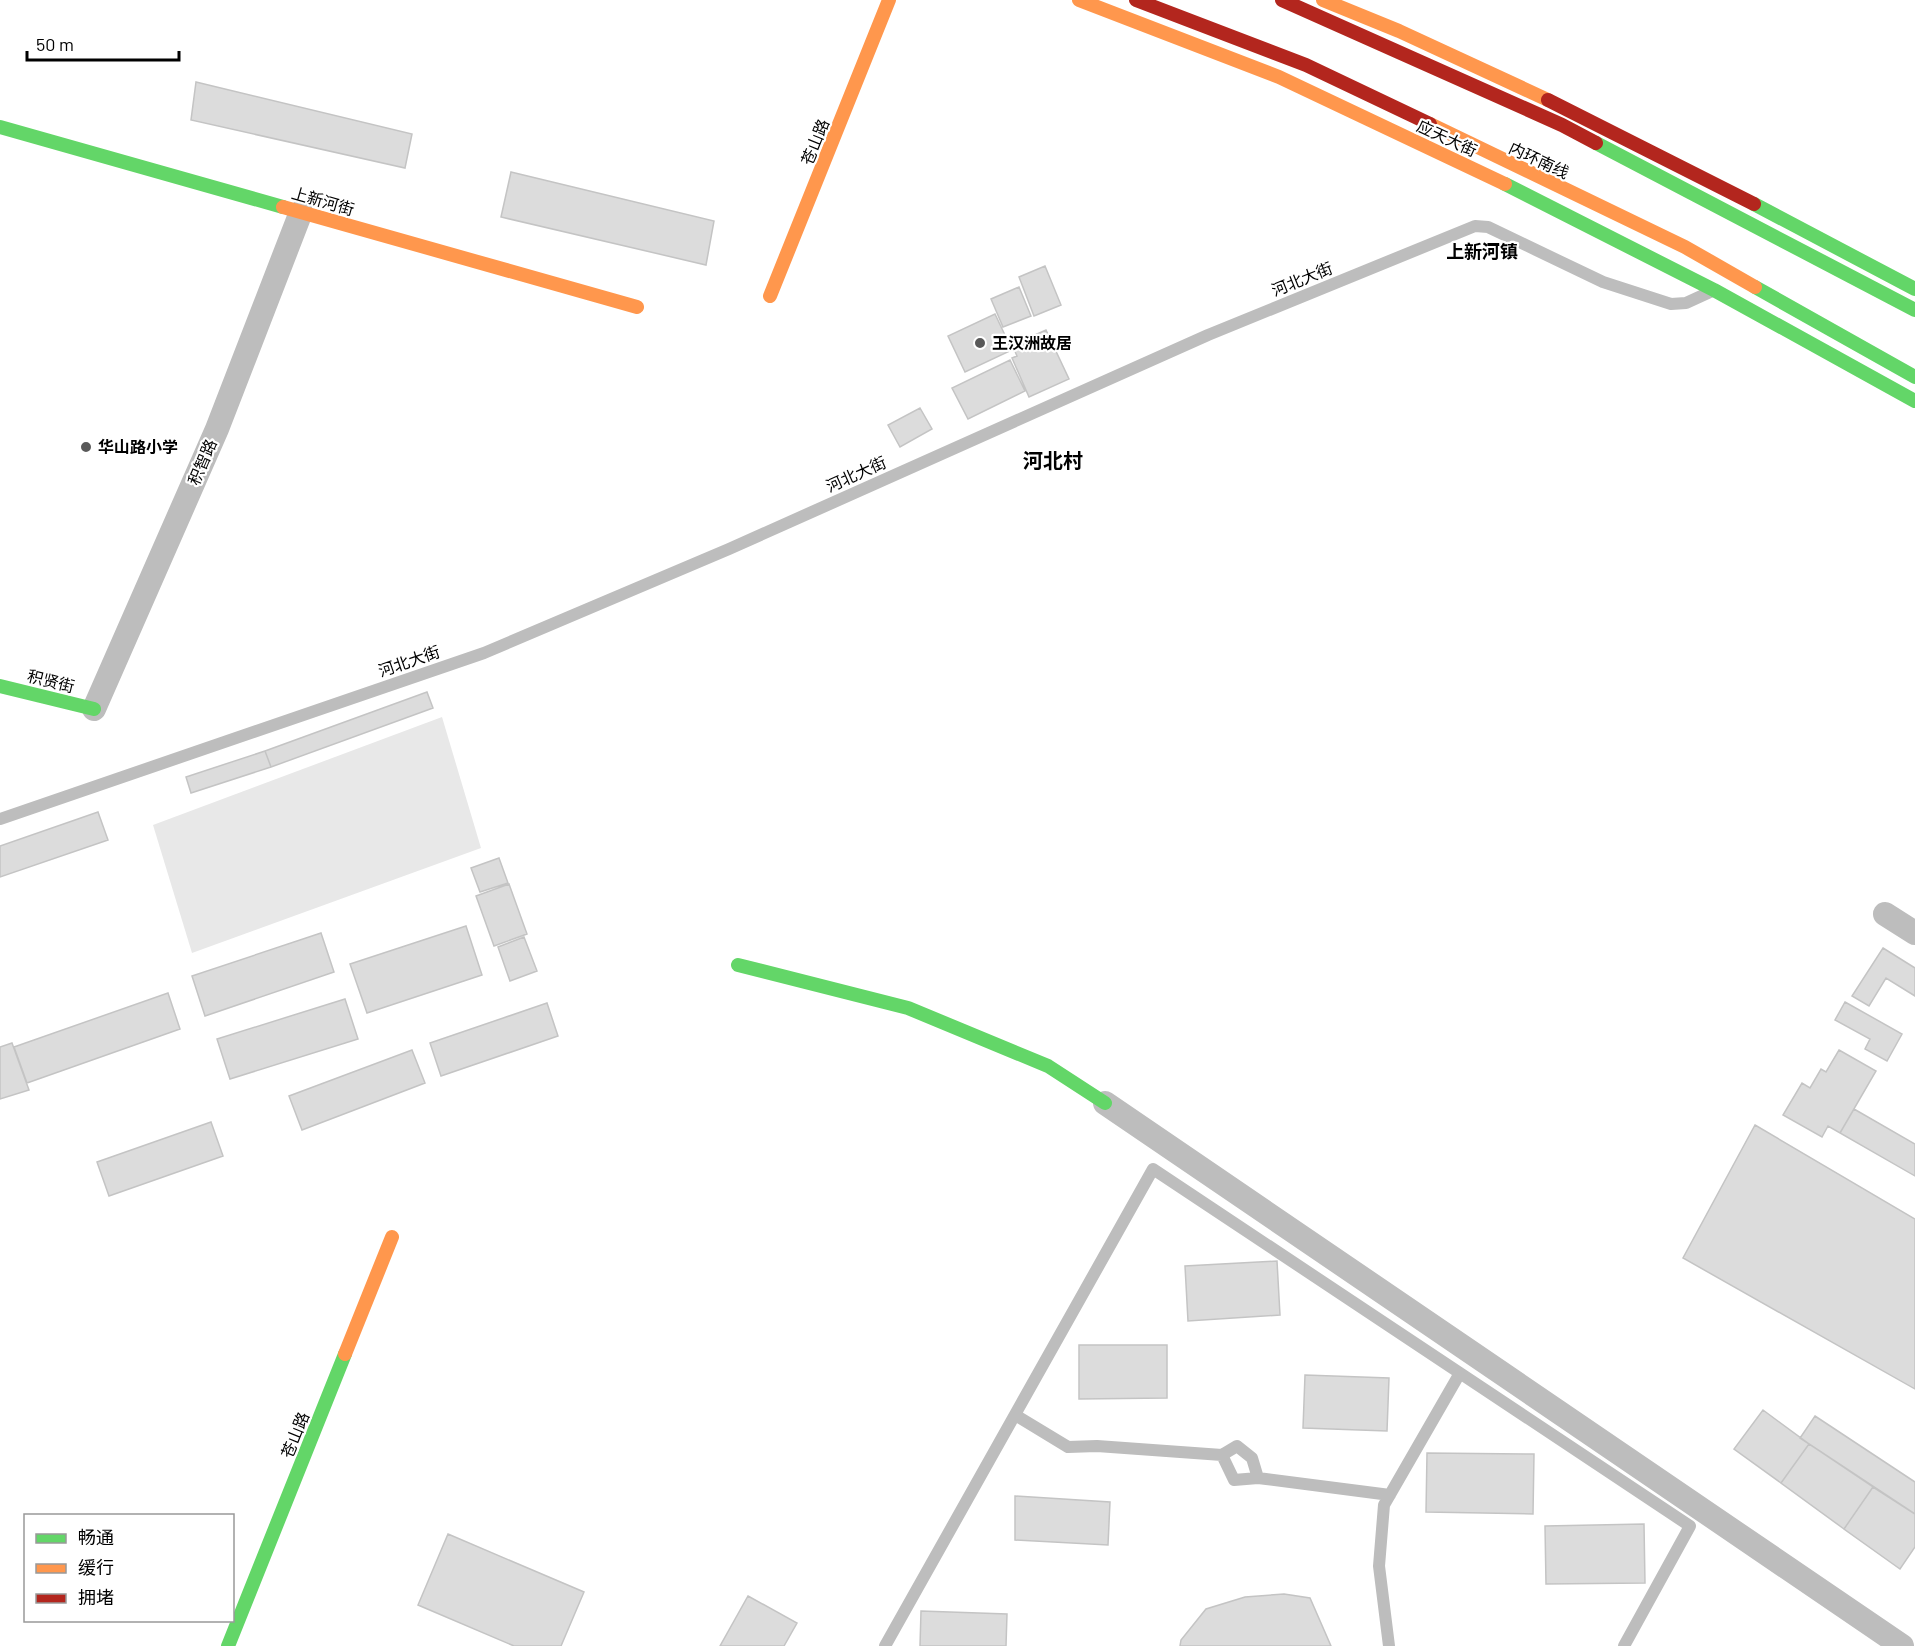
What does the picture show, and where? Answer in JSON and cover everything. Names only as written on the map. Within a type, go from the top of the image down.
[{"type":"main road","name":"苍山路","points":[[770,296],[889,0]]},
{"type":"main road","name":"应天大街","points":[[1078,0],[1279,77],[1512,187],[1714,290],[1915,401]]},
{"type":"main road","points":[[1131,0],[1153,8]]},
{"type":"main road","name":"内环南线","points":[[1136,0],[1306,65],[1684,247],[1915,377]]},
{"type":"main road","points":[[1282,0],[1562,125],[1915,310]]},
{"type":"main road","points":[[1323,0],[1501,78],[1631,141],[1915,289]]},
{"type":"main road","name":"上新河街","points":[[0,127],[637,307]]},
{"type":"main road","name":"积贤街","points":[[0,686],[94,709]]},
{"type":"main road","points":[[738,965],[908,1008],[1048,1066],[1104,1103]]},
{"type":"main road","name":"苍山路","points":[[228,1646],[392,1237]]},
{"type":"street","name":"积智路","points":[[94,709],[217,429],[301,212]]},
{"type":"street","points":[[1885,914],[1915,933]]},
{"type":"street","points":[[1104,1103],[1902,1646]]},
{"type":"lane","name":"河北大街","points":[[0,819],[484,653],[729,549],[1208,335],[1475,226],[1488,227],[1603,282],[1671,304],[1686,303],[1714,290]]},
{"type":"lane","points":[[885,1646],[1153,1169],[1690,1526],[1624,1646]]},
{"type":"lane","points":[[1389,1646],[1379,1566],[1384,1505],[1460,1373]]},
{"type":"lane","points":[[1015,1415],[1068,1447],[1097,1446],[1222,1455],[1237,1446],[1251,1458],[1258,1478]]},
{"type":"lane","points":[[1222,1455],[1234,1480],[1258,1478],[1390,1495]]},
{"type":"shaded area","points":[[442,717],[481,848],[192,953],[153,825]]},
{"type":"building","points":[[196,82],[412,134],[405,168],[191,120]]},
{"type":"building","points":[[511,172],[714,221],[706,265],[501,217]]},
{"type":"building","points":[[1045,266],[1061,305],[1034,316],[1019,277]]},
{"type":"building","points":[[1019,287],[1031,316],[1003,327],[991,299]]},
{"type":"building","name":"王汉洲故居","points":[[995,314],[1012,350],[965,372],[948,336]]},
{"type":"building","points":[[1046,330],[1069,379],[1029,397],[1012,358],[1017,356],[1012,345]]},
{"type":"building","points":[[1010,360],[1025,391],[968,419],[952,388]]},
{"type":"building","points":[[920,408],[932,429],[900,447],[888,425]]},
{"type":"building","points":[[427,692],[433,708],[271,767],[265,751]]},
{"type":"building","points":[[265,751],[271,767],[191,793],[186,777]]},
{"type":"building","points":[[98,812],[108,840],[0,877],[0,846]]},
{"type":"building","points":[[499,858],[508,883],[480,892],[471,868]]},
{"type":"building","points":[[509,884],[527,934],[494,946],[476,896]]},
{"type":"building","points":[[466,926],[482,975],[367,1013],[350,964]]},
{"type":"building","points":[[321,933],[334,972],[205,1016],[192,976]]},
{"type":"building","points":[[524,937],[537,971],[510,981],[498,947]]},
{"type":"building","points":[[1883,948],[1915,968],[1915,996],[1886,978],[1869,1006],[1852,996]]},
{"type":"building","points":[[168,993],[180,1029],[27,1083],[14,1047]]},
{"type":"building","points":[[345,999],[358,1039],[230,1079],[217,1039]]},
{"type":"building","points":[[1845,1002],[1902,1034],[1887,1061],[1865,1049],[1870,1039],[1835,1020]]},
{"type":"building","points":[[547,1003],[558,1036],[441,1076],[430,1043]]},
{"type":"building","points":[[12,1043],[29,1090],[0,1099],[0,1047]]},
{"type":"building","points":[[412,1050],[425,1083],[302,1130],[289,1096]]},
{"type":"building","points":[[1839,1050],[1876,1071],[1840,1133],[1828,1126],[1822,1137],[1783,1115],[1802,1083],[1810,1088],[1821,1069],[1826,1072]]},
{"type":"building","points":[[1854,1109],[1915,1144],[1915,1176],[1840,1133]]},
{"type":"building","points":[[211,1122],[223,1156],[109,1196],[97,1162]]},
{"type":"building","points":[[1755,1125],[1915,1219],[1915,1389],[1683,1258]]},
{"type":"building","points":[[1277,1261],[1280,1315],[1188,1321],[1185,1266]]},
{"type":"building","points":[[1079,1345],[1167,1345],[1167,1398],[1079,1399]]},
{"type":"building","points":[[1305,1375],[1389,1378],[1387,1431],[1303,1428]]},
{"type":"building","points":[[1763,1410],[1809,1444],[1781,1483],[1734,1449]]},
{"type":"building","points":[[1815,1416],[1915,1482],[1915,1514],[1800,1438]]},
{"type":"building","points":[[1809,1444],[1873,1487],[1844,1529],[1781,1483]]},
{"type":"building","points":[[1427,1453],[1534,1454],[1533,1514],[1426,1512]]},
{"type":"building","points":[[1873,1487],[1915,1514],[1915,1547],[1900,1569],[1844,1529]]},
{"type":"building","points":[[1015,1496],[1110,1502],[1108,1545],[1015,1540]]},
{"type":"building","points":[[1644,1524],[1645,1583],[1546,1584],[1545,1526]]},
{"type":"building","points":[[448,1534],[584,1592],[561,1646],[514,1646],[418,1605]]},
{"type":"building","points":[[1284,1594],[1310,1598],[1331,1646],[1180,1646],[1181,1640],[1206,1609],[1245,1597]]},
{"type":"building","points":[[748,1596],[797,1623],[784,1646],[720,1646]]},
{"type":"building","points":[[921,1611],[1007,1614],[1006,1646],[920,1646]]},
{"type":"traffic: fast","points":[[0,127],[283,207]]},
{"type":"traffic: fast","points":[[1596,143],[1915,310]]},
{"type":"traffic: fast","points":[[1505,184],[1714,290],[1915,401]]},
{"type":"traffic: fast","points":[[1754,204],[1915,289]]},
{"type":"traffic: fast","points":[[1755,287],[1915,377]]},
{"type":"traffic: fast","points":[[0,686],[94,709]]},
{"type":"traffic: fast","points":[[738,965],[908,1008],[1048,1066],[1105,1103]]},
{"type":"traffic: fast","points":[[228,1646],[345,1354]]},
{"type":"traffic: slow","points":[[770,296],[889,0]]},
{"type":"traffic: slow","points":[[1079,0],[1279,77],[1505,184]]},
{"type":"traffic: slow","points":[[1323,0],[1399,31],[1548,100]]},
{"type":"traffic: slow","points":[[1430,124],[1685,247],[1755,287]]},
{"type":"traffic: slow","points":[[283,207],[637,307]]},
{"type":"traffic: slow","points":[[345,1354],[392,1237]]},
{"type":"traffic: jam","points":[[1136,0],[1306,65],[1430,124]]},
{"type":"traffic: jam","points":[[1282,0],[1562,125],[1596,143]]},
{"type":"traffic: jam","points":[[1548,100],[1754,204]]},
{"type":"place","name":"王汉洲故居","points":[[980,343]]},
{"type":"place","name":"华山路小学","points":[[86,447]]},
{"type":"district","name":"上新河镇","points":[[1482,252]]},
{"type":"district","name":"河北村","points":[[1053,461]]}]
